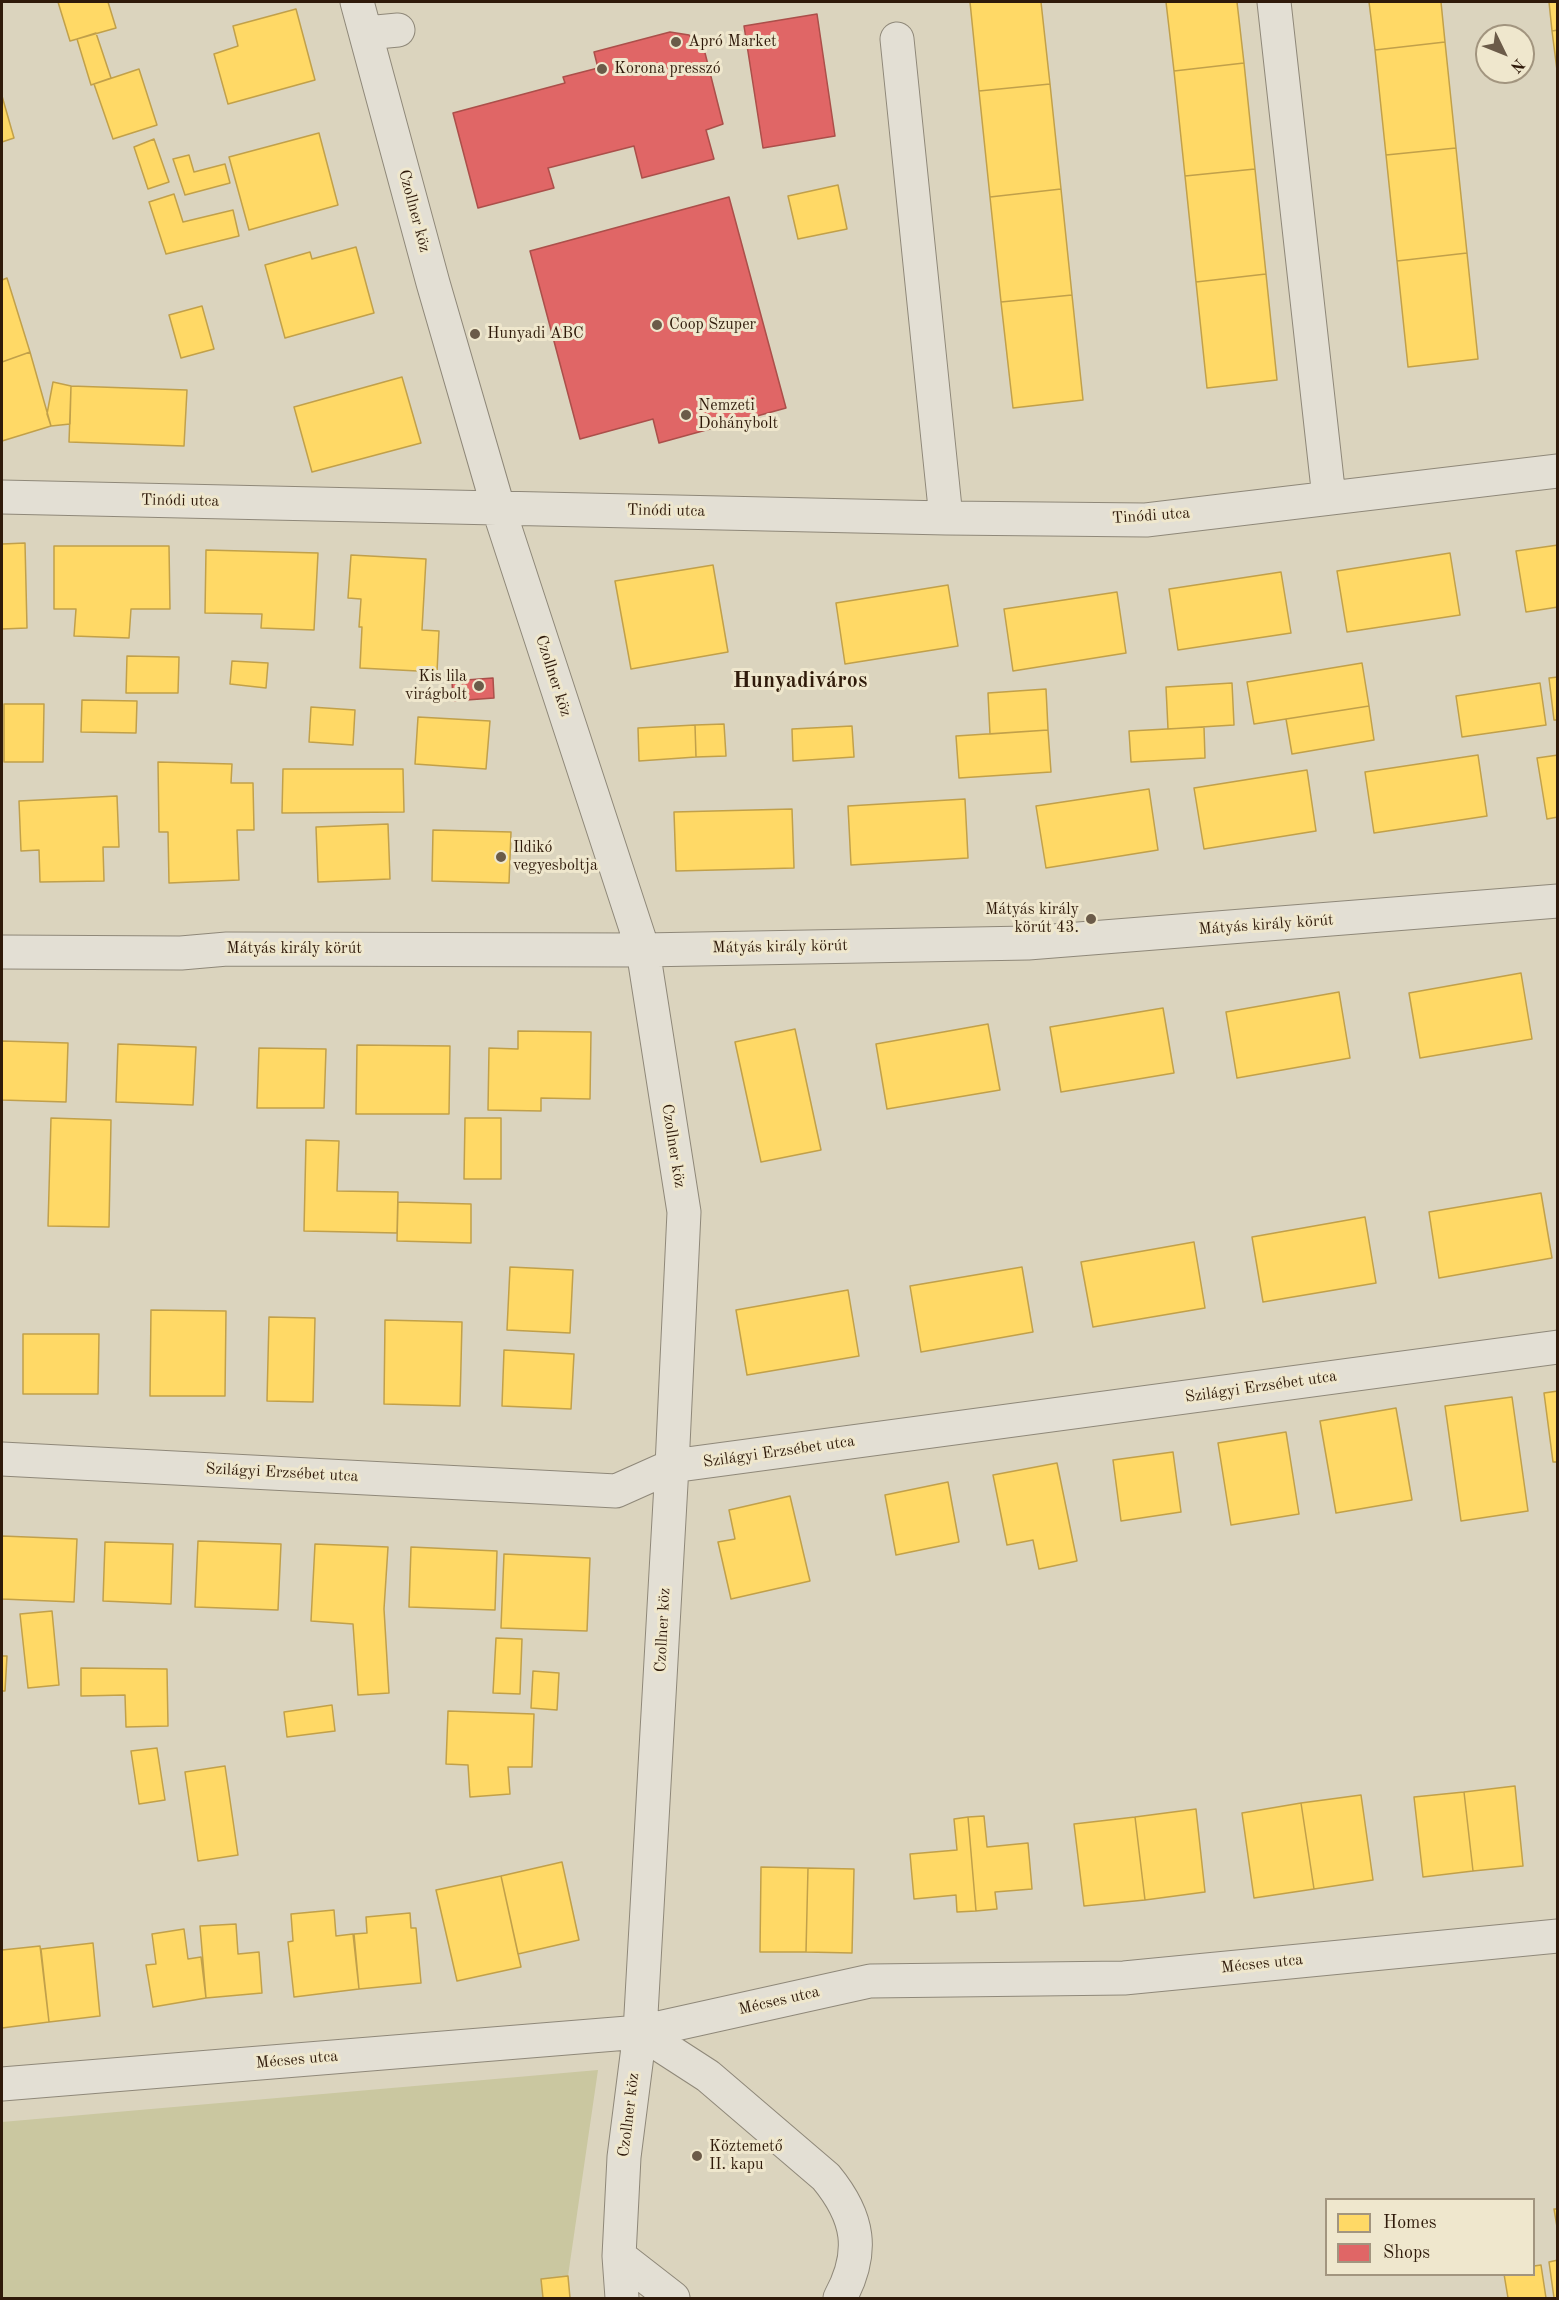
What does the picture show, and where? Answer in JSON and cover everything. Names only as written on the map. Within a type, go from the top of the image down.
[{"type":"street","name":"Czollner köz","points":[[357,2],[498,507],[643,950],[684,1212],[640,2032],[624,2157],[619,2256],[622,2298]]},
{"type":"street","points":[[1274,2],[1329,498]]},
{"type":"street","points":[[366,33],[398,30]]},
{"type":"street","points":[[897,39],[946,518]]},
{"type":"street","name":"Tinódi utca","points":[[2,497],[946,518],[1146,520],[1557,471]]},
{"type":"street","name":"Mátyás király körút","points":[[2,952],[181,952],[226,949],[643,950],[1028,943],[1557,901]]},
{"type":"street","name":"Szilágyi Erzsébet utca","points":[[2,1459],[616,1491],[672,1466],[1557,1347]]},
{"type":"street","name":"Mécses utca","points":[[2,2084],[640,2032],[870,1981],[1124,1978],[1557,1936]]},
{"type":"street","points":[[640,2032],[708,2076],[826,2177],[841,2195],[851,2215],[856,2238],[855,2261],[849,2283],[840,2298]]},
{"type":"street","points":[[619,2256],[673,2298]]},
{"type":"shaded area","points":[[598,2070],[568,2276],[570,2298],[2,2298],[2,2122]]},
{"type":"building: Homes","points":[[58,2],[108,2],[116,28],[70,41]]},
{"type":"building: Homes","points":[[970,2],[1041,2],[1050,84],[979,91]]},
{"type":"building: Homes","points":[[1166,2],[1237,2],[1244,63],[1174,71]]},
{"type":"building: Homes","points":[[1369,2],[1441,2],[1445,42],[1375,50]]},
{"type":"building: Homes","points":[[1549,2],[1558,2],[1558,30],[1552,31]]},
{"type":"building: Homes","points":[[296,9],[315,80],[228,104],[214,54],[238,46],[233,26]]},
{"type":"building: Homes","points":[[1558,30],[1558,78],[1552,31]]},
{"type":"building: Homes","points":[[96,33],[111,78],[91,85],[77,39]]},
{"type":"building: Homes","points":[[1445,42],[1456,148],[1386,155],[1375,50]]},
{"type":"building: Homes","points":[[1244,63],[1255,169],[1185,176],[1174,71]]},
{"type":"building: Homes","points":[[139,69],[157,125],[113,139],[94,84]]},
{"type":"building: Homes","points":[[1050,84],[1061,189],[990,197],[979,91]]},
{"type":"building: Homes","points":[[2,96],[14,138],[2,142]]},
{"type":"building: Homes","points":[[319,133],[338,205],[249,230],[229,157]]},
{"type":"building: Homes","points":[[154,139],[169,182],[148,189],[134,147]]},
{"type":"building: Homes","points":[[1456,148],[1467,253],[1397,261],[1386,155]]},
{"type":"building: Homes","points":[[189,155],[194,172],[225,164],[230,183],[185,195],[173,159]]},
{"type":"building: Homes","points":[[1255,169],[1266,274],[1196,282],[1185,176]]},
{"type":"building: Homes","points":[[838,185],[847,229],[798,239],[788,196]]},
{"type":"building: Homes","points":[[1061,189],[1072,295],[1001,302],[990,197]]},
{"type":"building: Homes","points":[[174,194],[183,222],[233,210],[239,236],[166,254],[149,202]]},
{"type":"building: Homes","points":[[356,247],[374,313],[285,338],[265,265],[310,252],[312,259]]},
{"type":"building: Homes","points":[[1467,253],[1478,359],[1408,367],[1397,261]]},
{"type":"building: Homes","points":[[1266,274],[1277,380],[1207,388],[1196,282]]},
{"type":"building: Homes","points":[[7,278],[30,352],[2,362],[2,280]]},
{"type":"building: Homes","points":[[1072,295],[1083,400],[1013,408],[1001,302]]},
{"type":"building: Homes","points":[[202,306],[214,349],[181,358],[169,315]]},
{"type":"building: Homes","points":[[30,352],[51,426],[2,441],[2,362]]},
{"type":"building: Homes","points":[[402,377],[421,443],[312,472],[294,407]]},
{"type":"building: Homes","points":[[53,382],[71,386],[70,424],[51,426],[47,414]]},
{"type":"building: Homes","points":[[71,386],[187,390],[184,446],[69,442]]},
{"type":"building: Homes","points":[[25,543],[27,628],[2,629],[2,544]]},
{"type":"building: Homes","points":[[1558,545],[1558,607],[1526,612],[1516,551]]},
{"type":"building: Homes","points":[[54,546],[169,546],[170,609],[131,609],[129,638],[74,636],[76,609],[54,609]]},
{"type":"building: Homes","points":[[206,550],[318,553],[314,630],[261,628],[262,614],[205,613]]},
{"type":"building: Homes","points":[[1450,553],[1460,615],[1347,632],[1337,571]]},
{"type":"building: Homes","points":[[351,555],[426,559],[422,630],[439,631],[437,672],[360,668],[361,599],[348,598]]},
{"type":"building: Homes","points":[[713,565],[728,652],[631,669],[615,581]]},
{"type":"building: Homes","points":[[1281,572],[1291,633],[1178,650],[1169,589]]},
{"type":"building: Homes","points":[[948,585],[958,646],[845,664],[836,603]]},
{"type":"building: Homes","points":[[1117,592],[1126,653],[1013,671],[1004,609]]},
{"type":"building: Homes","points":[[127,656],[179,657],[178,693],[126,693]]},
{"type":"building: Homes","points":[[232,661],[268,663],[266,688],[230,684]]},
{"type":"building: Homes","points":[[1362,663],[1369,706],[1254,724],[1247,682]]},
{"type":"building: Homes","points":[[1558,677],[1558,720],[1554,720],[1549,678]]},
{"type":"building: Homes","points":[[1232,683],[1234,725],[1168,729],[1166,687]]},
{"type":"building: Homes","points":[[1540,683],[1546,725],[1462,737],[1456,696]]},
{"type":"building: Homes","points":[[1046,689],[1048,730],[990,734],[988,693]]},
{"type":"building: Homes","points":[[82,700],[137,701],[136,733],[81,732]]},
{"type":"building: Homes","points":[[4,704],[44,704],[43,762],[4,762]]},
{"type":"building: Homes","points":[[1369,706],[1374,740],[1292,754],[1286,719]]},
{"type":"building: Homes","points":[[311,707],[355,710],[353,745],[309,742]]},
{"type":"building: Homes","points":[[418,717],[490,721],[486,769],[415,764]]},
{"type":"building: Homes","points":[[724,724],[726,756],[696,757],[695,725]]},
{"type":"building: Homes","points":[[695,725],[696,757],[639,761],[638,728]]},
{"type":"building: Homes","points":[[852,726],[854,757],[793,761],[792,729]]},
{"type":"building: Homes","points":[[1204,727],[1205,758],[1131,762],[1129,731]]},
{"type":"building: Homes","points":[[1048,730],[1051,772],[959,778],[956,736]]},
{"type":"building: Homes","points":[[1478,755],[1487,816],[1374,833],[1365,772]]},
{"type":"building: Homes","points":[[1558,755],[1558,817],[1547,819],[1537,758]]},
{"type":"building: Homes","points":[[158,762],[232,764],[231,783],[253,783],[254,830],[237,830],[239,880],[169,883],[168,832],[159,832]]},
{"type":"building: Homes","points":[[283,769],[403,769],[404,812],[282,813]]},
{"type":"building: Homes","points":[[1307,770],[1316,831],[1204,849],[1194,788]]},
{"type":"building: Homes","points":[[1149,789],[1158,850],[1046,868],[1036,806]]},
{"type":"building: Homes","points":[[117,796],[119,847],[103,847],[104,881],[40,882],[39,850],[21,851],[19,801]]},
{"type":"building: Homes","points":[[965,799],[968,858],[851,865],[848,806]]},
{"type":"building: Homes","points":[[792,809],[794,868],[676,871],[674,812]]},
{"type":"building: Homes","points":[[388,824],[390,879],[318,882],[316,827]]},
{"type":"building: Homes","points":[[433,830],[511,832],[509,883],[432,881]]},
{"type":"building: Homes","points":[[1521,973],[1532,1039],[1420,1058],[1409,993]]},
{"type":"building: Homes","points":[[1339,992],[1350,1058],[1237,1078],[1226,1012]]},
{"type":"building: Homes","points":[[1163,1008],[1174,1073],[1061,1092],[1050,1027]]},
{"type":"building: Homes","points":[[988,1024],[1000,1090],[887,1109],[876,1044]]},
{"type":"building: Homes","points":[[795,1029],[821,1150],[761,1162],[735,1042]]},
{"type":"building: Homes","points":[[518,1031],[591,1032],[590,1099],[541,1098],[541,1111],[488,1110],[489,1048],[518,1049]]},
{"type":"building: Homes","points":[[2,1041],[68,1043],[66,1102],[2,1100]]},
{"type":"building: Homes","points":[[118,1044],[196,1047],[193,1105],[116,1102]]},
{"type":"building: Homes","points":[[357,1045],[450,1046],[449,1114],[356,1114]]},
{"type":"building: Homes","points":[[259,1048],[326,1049],[324,1108],[257,1108]]},
{"type":"building: Homes","points":[[51,1118],[111,1120],[109,1227],[48,1226]]},
{"type":"building: Homes","points":[[465,1118],[501,1118],[501,1179],[464,1179]]},
{"type":"building: Homes","points":[[306,1140],[339,1141],[337,1191],[398,1192],[397,1233],[304,1231]]},
{"type":"building: Homes","points":[[1541,1193],[1552,1258],[1439,1278],[1429,1212]]},
{"type":"building: Homes","points":[[398,1202],[471,1204],[471,1243],[397,1241]]},
{"type":"building: Homes","points":[[1365,1217],[1376,1283],[1263,1302],[1252,1237]]},
{"type":"building: Homes","points":[[1194,1242],[1205,1308],[1093,1327],[1081,1262]]},
{"type":"building: Homes","points":[[510,1267],[573,1270],[570,1333],[507,1330]]},
{"type":"building: Homes","points":[[1022,1267],[1033,1332],[921,1352],[910,1286]]},
{"type":"building: Homes","points":[[848,1290],[859,1356],[747,1375],[736,1310]]},
{"type":"building: Homes","points":[[151,1310],[226,1311],[225,1396],[150,1396]]},
{"type":"building: Homes","points":[[269,1317],[315,1318],[313,1402],[267,1401]]},
{"type":"building: Homes","points":[[385,1320],[462,1322],[460,1406],[384,1404]]},
{"type":"building: Homes","points":[[23,1334],[99,1334],[98,1394],[23,1394]]},
{"type":"building: Homes","points":[[504,1350],[574,1354],[571,1409],[502,1406]]},
{"type":"building: Homes","points":[[1558,1391],[1558,1462],[1553,1462],[1544,1393]]},
{"type":"building: Homes","points":[[1512,1397],[1528,1511],[1461,1521],[1445,1406]]},
{"type":"building: Homes","points":[[1396,1408],[1412,1500],[1336,1513],[1320,1421]]},
{"type":"building: Homes","points":[[1286,1432],[1299,1514],[1231,1525],[1218,1443]]},
{"type":"building: Homes","points":[[1173,1452],[1181,1512],[1121,1521],[1113,1460]]},
{"type":"building: Homes","points":[[1057,1463],[1077,1561],[1039,1569],[1033,1540],[1007,1545],[993,1475]]},
{"type":"building: Homes","points":[[948,1482],[959,1542],[896,1555],[885,1495]]},
{"type":"building: Homes","points":[[790,1496],[810,1581],[731,1599],[718,1542],[735,1539],[729,1510]]},
{"type":"building: Homes","points":[[2,1536],[77,1539],[74,1602],[2,1599]]},
{"type":"building: Homes","points":[[198,1541],[281,1544],[278,1610],[195,1607]]},
{"type":"building: Homes","points":[[105,1542],[173,1544],[171,1604],[103,1601]]},
{"type":"building: Homes","points":[[315,1544],[388,1547],[384,1609],[389,1693],[358,1695],[353,1624],[311,1621]]},
{"type":"building: Homes","points":[[411,1547],[497,1551],[495,1610],[409,1607]]},
{"type":"building: Homes","points":[[504,1554],[590,1558],[587,1631],[501,1628]]},
{"type":"building: Homes","points":[[52,1611],[59,1685],[28,1688],[20,1614]]},
{"type":"building: Homes","points":[[496,1638],[522,1639],[520,1694],[493,1693]]},
{"type":"building: Homes","points":[[2,1656],[7,1656],[5,1691],[2,1691]]},
{"type":"building: Homes","points":[[81,1668],[167,1669],[168,1726],[126,1727],[125,1695],[81,1696]]},
{"type":"building: Homes","points":[[533,1671],[559,1673],[557,1710],[531,1708]]},
{"type":"building: Homes","points":[[332,1705],[335,1731],[287,1737],[284,1712]]},
{"type":"building: Homes","points":[[448,1711],[534,1714],[532,1767],[508,1767],[510,1794],[470,1797],[468,1765],[446,1764]]},
{"type":"building: Homes","points":[[157,1748],[165,1800],[139,1804],[131,1751]]},
{"type":"building: Homes","points":[[225,1766],[238,1855],[198,1861],[185,1772]]},
{"type":"building: Homes","points":[[1515,1786],[1523,1866],[1473,1871],[1464,1792]]},
{"type":"building: Homes","points":[[1464,1792],[1473,1871],[1423,1877],[1414,1797]]},
{"type":"building: Homes","points":[[1361,1795],[1373,1880],[1314,1889],[1301,1803]]},
{"type":"building: Homes","points":[[1301,1803],[1314,1889],[1254,1898],[1242,1813]]},
{"type":"building: Homes","points":[[1196,1809],[1205,1892],[1145,1900],[1135,1817]]},
{"type":"building: Homes","points":[[984,1816],[987,1847],[1028,1843],[1032,1889],[995,1892],[997,1909],[976,1911],[968,1817]]},
{"type":"building: Homes","points":[[968,1817],[976,1911],[957,1912],[956,1895],[914,1899],[910,1854],[957,1850],[954,1819]]},
{"type":"building: Homes","points":[[1135,1817],[1145,1900],[1084,1906],[1074,1824]]},
{"type":"building: Homes","points":[[562,1862],[579,1940],[518,1954],[501,1876]]},
{"type":"building: Homes","points":[[761,1867],[808,1868],[806,1952],[760,1952]]},
{"type":"building: Homes","points":[[808,1868],[854,1869],[852,1953],[806,1952]]},
{"type":"building: Homes","points":[[501,1876],[521,1967],[457,1981],[436,1890]]},
{"type":"building: Homes","points":[[334,1910],[336,1936],[353,1934],[359,1989],[294,1997],[288,1942],[293,1941],[291,1914]]},
{"type":"building: Homes","points":[[410,1913],[411,1928],[416,1928],[421,1983],[359,1989],[354,1934],[367,1933],[366,1917]]},
{"type":"building: Homes","points":[[236,1924],[238,1954],[259,1952],[262,1993],[206,1998],[200,1926]]},
{"type":"building: Homes","points":[[184,1929],[188,1959],[201,1957],[206,1998],[153,2007],[146,1965],[156,1964],[152,1934]]},
{"type":"building: Homes","points":[[93,1943],[100,2016],[49,2022],[41,1949]]},
{"type":"building: Homes","points":[[40,1946],[49,2022],[2,2028],[2,1950]]},
{"type":"building: Homes","points":[[1554,2209],[1558,2209],[1558,2233]]},
{"type":"building: Homes","points":[[1558,2260],[1558,2298],[1554,2298],[1549,2262]]},
{"type":"building: Homes","points":[[1541,2265],[1546,2298],[1508,2298],[1504,2276],[1535,2276],[1535,2266]]},
{"type":"building: Homes","points":[[568,2276],[570,2298],[543,2298],[541,2279]]},
{"type":"building: Shops","points":[[817,14],[835,136],[763,148],[744,26]]},
{"type":"building: Shops","points":[[670,32],[689,35],[705,53],[723,124],[706,130],[714,159],[642,178],[634,146],[548,168],[554,188],[478,208],[453,113],[565,83],[563,77],[598,68],[594,52]]},
{"type":"building: Shops","name":"Coop Szuper","points":[[729,197],[786,408],[659,443],[653,419],[580,439],[530,251]]},
{"type":"building: Shops","points":[[493,678],[494,698],[453,701],[452,681]]},
{"type":"place","name":"Apró Market","points":[[676,42]]},
{"type":"place","name":"Korona presszó","points":[[602,69]]},
{"type":"place","name":"Coop Szuper","points":[[657,325]]},
{"type":"place","name":"Hunyadi ABC","points":[[475,334]]},
{"type":"place","name":"Nemzeti Dohánybolt","points":[[686,415]]},
{"type":"place","name":"Kis lila virágbolt","points":[[479,686]]},
{"type":"place","name":"Ildikó vegyesboltja","points":[[501,857]]},
{"type":"place","name":"Mátyás király körút 43.","points":[[1091,919]]},
{"type":"place","name":"Köztemető II. kapu","points":[[697,2156]]},
{"type":"district","name":"Hunyadiváros","points":[[800,681]]}]
